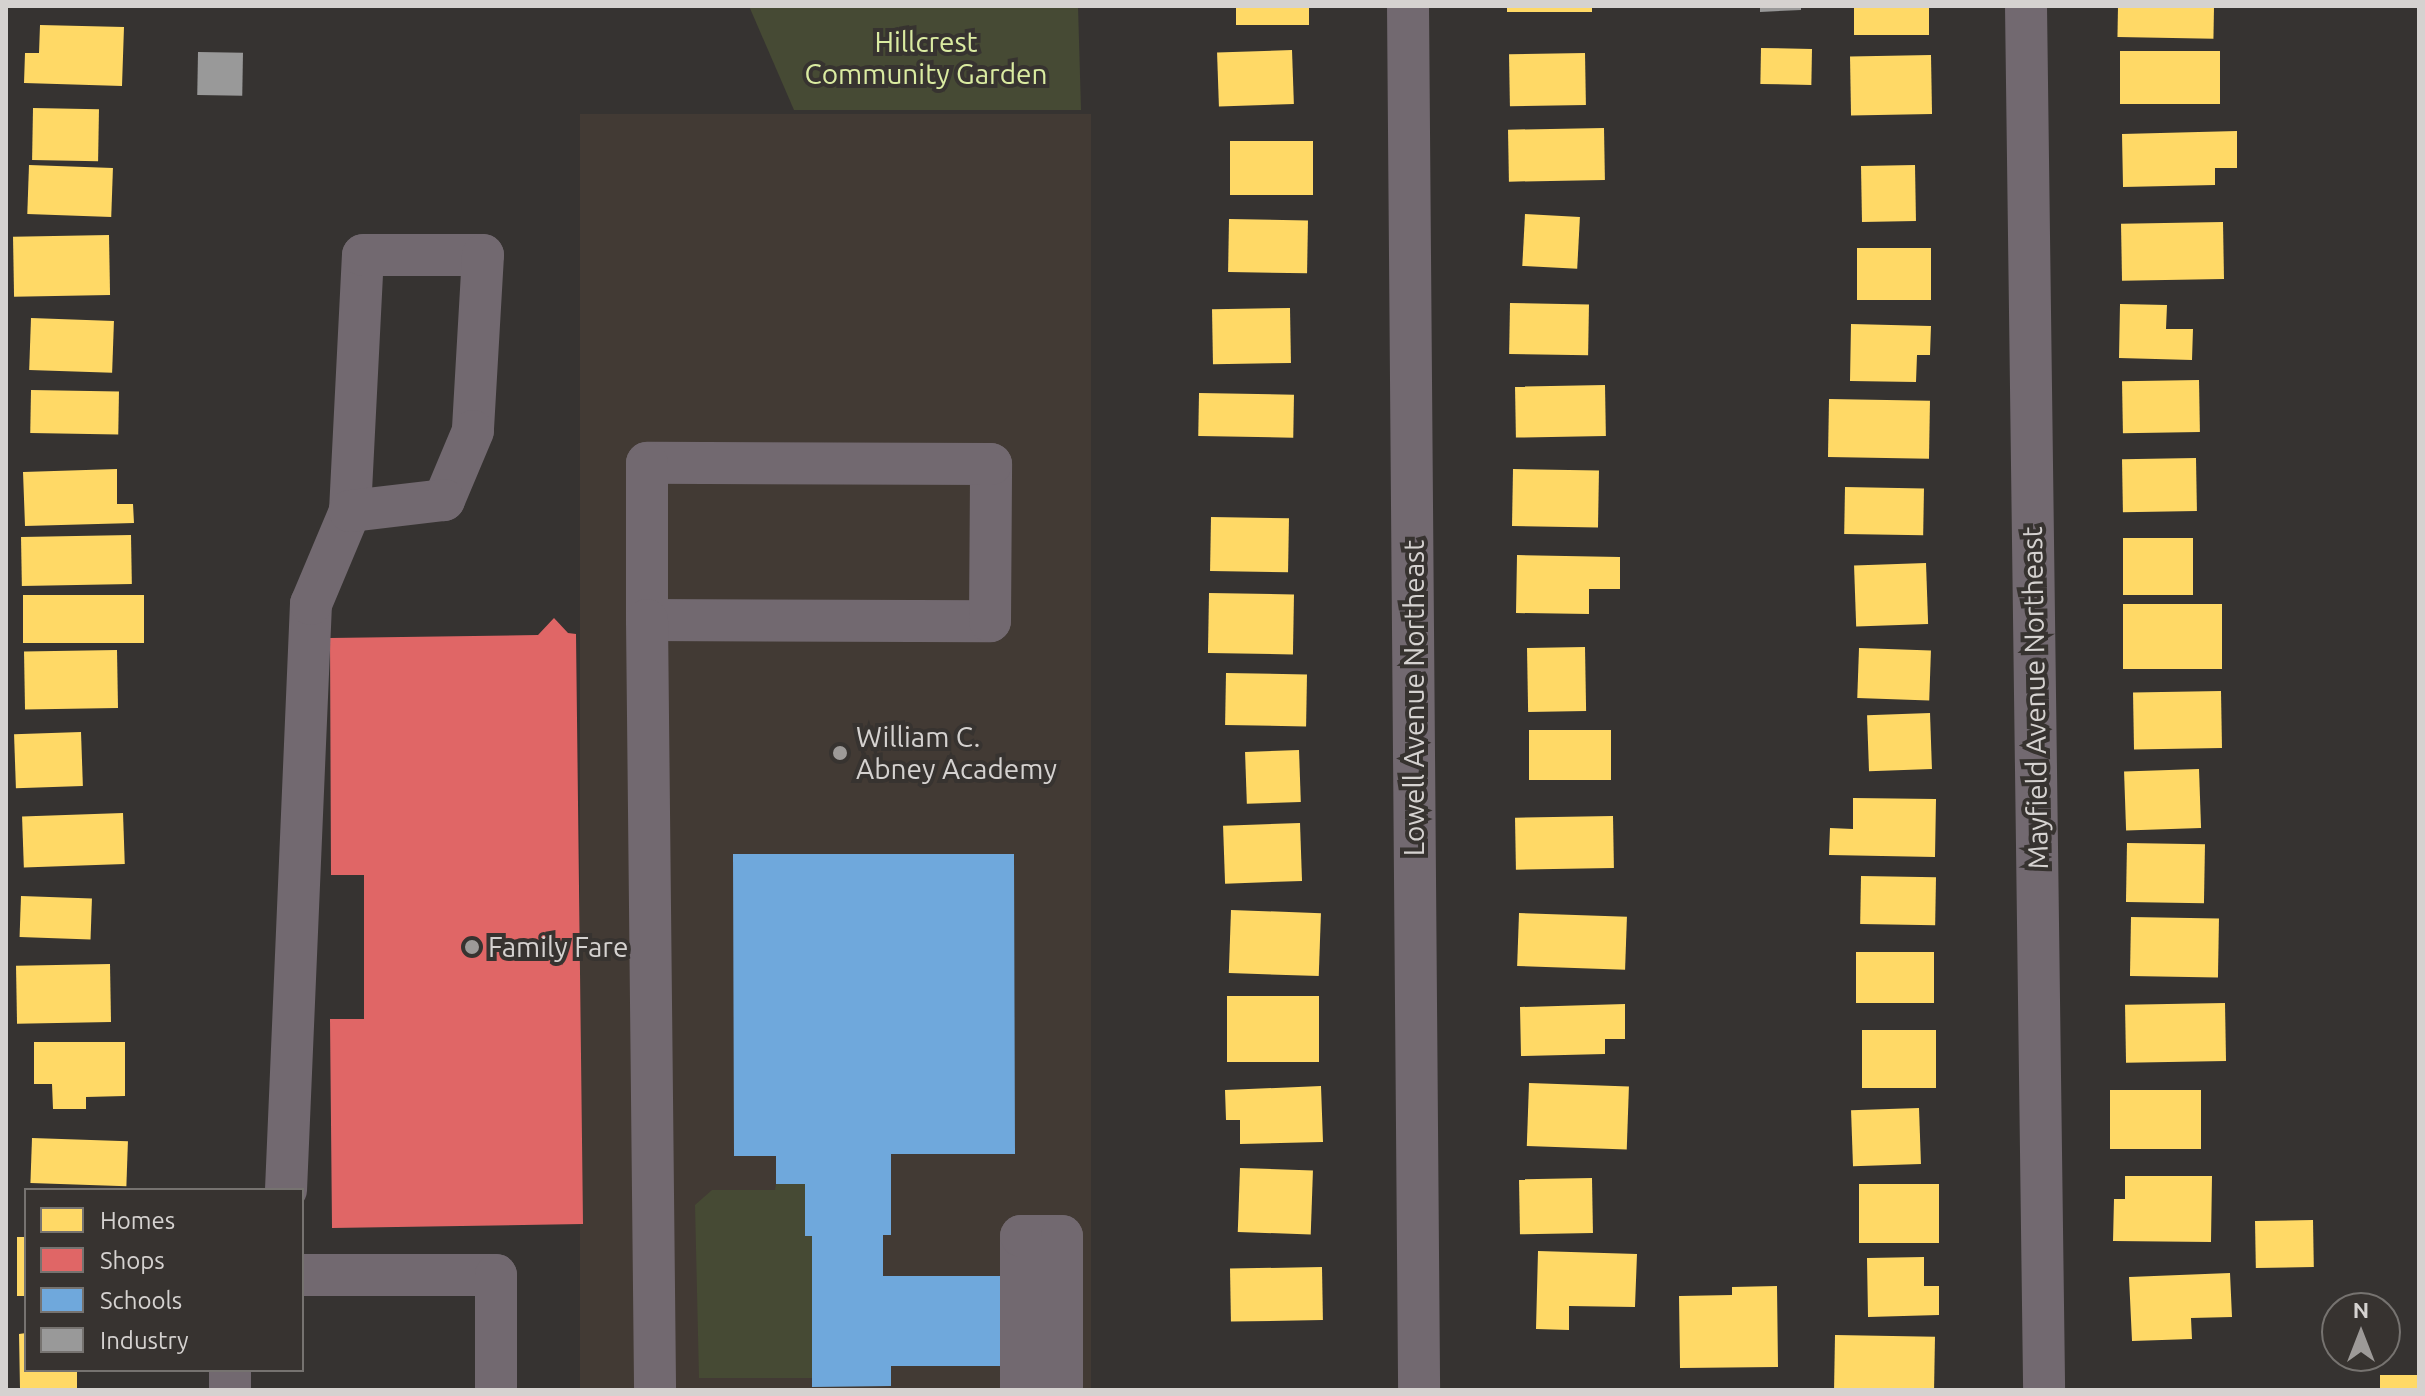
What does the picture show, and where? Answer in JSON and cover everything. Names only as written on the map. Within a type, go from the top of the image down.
[{"type":"street","name":"Lowell Avenue Northeast","points":[[1408,6],[1419,1390]]},
{"type":"street","name":"Mayfield Avenue Northeast","points":[[2026,6],[2044,1390]]},
{"type":"street","points":[[286,1188],[311,604],[350,511],[363,255],[483,255],[473,431],[444,500],[350,511]]},
{"type":"street","points":[[647,620],[990,621],[991,464],[647,463],[647,620],[655,1390]]},
{"type":"street","points":[[1021,1390],[1021,1236],[1062,1236],[1062,1390]]},
{"type":"street","points":[[304,1275],[496,1275],[496,1390]]},
{"type":"shaded area","name":"William C. Abney Academy","points":[[580,114],[1091,114],[1091,1390],[580,1390]]},
{"type":"green space","name":"Hillcrest Community Garden","points":[[749,6],[1078,6],[1081,110],[794,110]]},
{"type":"green space","points":[[776,1184],[805,1184],[805,1235],[812,1236],[812,1378],[699,1378],[695,1205],[712,1190],[775,1190]]},
{"type":"building: Homes","points":[[1236,6],[1309,6],[1309,25],[1236,25]]},
{"type":"building: Homes","points":[[1507,6],[1592,6],[1592,12],[1507,12]]},
{"type":"building: Homes","points":[[1854,6],[1929,6],[1929,35],[1854,35]]},
{"type":"building: Homes","points":[[2118,6],[2214,8],[2213,39],[2117,37]]},
{"type":"building: Homes","points":[[40,25],[124,27],[122,86],[24,83],[25,53],[39,53]]},
{"type":"building: Homes","points":[[1761,48],[1812,49],[1811,85],[1760,84]]},
{"type":"building: Homes","points":[[1292,50],[1294,104],[1219,107],[1217,53]]},
{"type":"building: Homes","points":[[2120,51],[2220,51],[2220,104],[2120,104]]},
{"type":"building: Homes","points":[[1585,53],[1586,105],[1510,106],[1509,54]]},
{"type":"building: Homes","points":[[1931,55],[1932,114],[1851,115],[1850,56]]},
{"type":"building: Homes","points":[[33,108],[99,109],[98,161],[32,160]]},
{"type":"building: Homes","points":[[1604,128],[1605,180],[1509,182],[1508,130]]},
{"type":"building: Homes","points":[[2237,131],[2237,168],[2215,168],[2215,185],[2123,187],[2122,134]]},
{"type":"building: Homes","points":[[1230,141],[1313,141],[1313,195],[1230,195]]},
{"type":"building: Homes","points":[[29,165],[113,168],[111,217],[27,214]]},
{"type":"building: Homes","points":[[1915,165],[1916,221],[1862,222],[1861,166]]},
{"type":"building: Homes","points":[[1525,214],[1580,217],[1577,269],[1522,266]]},
{"type":"building: Homes","points":[[1229,219],[1308,220],[1307,273],[1228,272]]},
{"type":"building: Homes","points":[[2223,222],[2224,279],[2122,281],[2121,224]]},
{"type":"building: Homes","points":[[109,235],[110,295],[14,297],[13,237]]},
{"type":"building: Homes","points":[[1857,248],[1931,248],[1931,300],[1857,300]]},
{"type":"building: Homes","points":[[1510,303],[1589,304],[1588,355],[1509,354]]},
{"type":"building: Homes","points":[[2120,304],[2167,305],[2166,329],[2193,329],[2192,360],[2119,358]]},
{"type":"building: Homes","points":[[1290,308],[1291,363],[1213,364],[1212,309]]},
{"type":"building: Homes","points":[[31,318],[114,321],[112,373],[29,370]]},
{"type":"building: Homes","points":[[1851,324],[1931,326],[1930,355],[1917,355],[1916,382],[1850,381]]},
{"type":"building: Homes","points":[[2199,380],[2200,432],[2123,433],[2122,381]]},
{"type":"building: Homes","points":[[1605,385],[1606,436],[1516,438],[1515,387]]},
{"type":"building: Homes","points":[[31,390],[119,392],[118,435],[30,433]]},
{"type":"building: Homes","points":[[1199,393],[1294,395],[1293,438],[1198,436]]},
{"type":"building: Homes","points":[[1829,399],[1930,401],[1929,459],[1828,457]]},
{"type":"building: Homes","points":[[2196,458],[2197,511],[2123,512],[2122,459]]},
{"type":"building: Homes","points":[[117,469],[117,504],[133,504],[134,523],[25,526],[23,472]]},
{"type":"building: Homes","points":[[1513,469],[1599,471],[1598,527],[1512,526]]},
{"type":"building: Homes","points":[[1845,487],[1924,488],[1923,535],[1844,534]]},
{"type":"building: Homes","points":[[1211,517],[1289,518],[1288,572],[1210,571]]},
{"type":"building: Homes","points":[[131,535],[132,584],[22,586],[21,537]]},
{"type":"building: Homes","points":[[2123,538],[2193,538],[2193,595],[2123,595]]},
{"type":"building: Homes","points":[[1517,555],[1620,557],[1620,589],[1589,589],[1589,614],[1516,613]]},
{"type":"building: Homes","points":[[1926,563],[1928,624],[1856,626],[1854,566]]},
{"type":"building: Homes","points":[[1209,593],[1294,594],[1293,654],[1208,653]]},
{"type":"building: Homes","points":[[23,595],[144,595],[144,643],[23,643]]},
{"type":"building: Homes","points":[[2123,604],[2222,604],[2222,669],[2123,669]]},
{"type":"building: Homes","points":[[1585,647],[1586,711],[1528,712],[1527,648]]},
{"type":"building: Homes","points":[[1859,648],[1931,651],[1929,700],[1857,698]]},
{"type":"building: Homes","points":[[117,650],[118,708],[25,710],[24,652]]},
{"type":"building: Homes","points":[[1226,673],[1307,674],[1306,726],[1225,725]]},
{"type":"building: Homes","points":[[2221,691],[2222,748],[2134,750],[2133,693]]},
{"type":"building: Homes","points":[[1930,713],[1932,769],[1869,771],[1867,715]]},
{"type":"building: Homes","points":[[1529,730],[1611,730],[1611,780],[1529,780]]},
{"type":"building: Homes","points":[[81,732],[83,786],[16,788],[14,734]]},
{"type":"building: Homes","points":[[1299,750],[1301,802],[1247,804],[1245,752]]},
{"type":"building: Homes","points":[[2199,769],[2201,828],[2126,831],[2124,772]]},
{"type":"building: Homes","points":[[1853,798],[1936,799],[1935,857],[1829,855],[1830,828],[1853,829]]},
{"type":"building: Homes","points":[[123,813],[125,864],[24,867],[22,817]]},
{"type":"building: Homes","points":[[1613,816],[1614,868],[1516,870],[1515,818]]},
{"type":"building: Homes","points":[[1300,823],[1302,881],[1225,884],[1223,826]]},
{"type":"building: Homes","points":[[2127,843],[2205,844],[2204,903],[2126,902]]},
{"type":"building: Homes","points":[[1861,876],[1936,877],[1935,925],[1860,924]]},
{"type":"building: Homes","points":[[21,896],[92,898],[91,939],[20,937]]},
{"type":"building: Homes","points":[[1231,910],[1321,913],[1319,976],[1229,973]]},
{"type":"building: Homes","points":[[1519,913],[1627,917],[1625,970],[1517,966]]},
{"type":"building: Homes","points":[[2131,917],[2219,919],[2218,978],[2130,976]]},
{"type":"building: Homes","points":[[1856,952],[1934,952],[1934,1003],[1856,1003]]},
{"type":"building: Homes","points":[[110,964],[111,1022],[17,1024],[16,966]]},
{"type":"building: Homes","points":[[1227,996],[1319,996],[1319,1062],[1227,1062]]},
{"type":"building: Homes","points":[[2225,1003],[2226,1061],[2126,1063],[2125,1005]]},
{"type":"building: Homes","points":[[1625,1004],[1625,1039],[1605,1039],[1605,1054],[1521,1056],[1520,1007]]},
{"type":"building: Homes","points":[[1862,1030],[1936,1030],[1936,1088],[1862,1088]]},
{"type":"building: Homes","points":[[34,1042],[125,1042],[125,1096],[86,1097],[86,1109],[53,1109],[52,1084],[34,1084]]},
{"type":"building: Homes","points":[[1529,1083],[1629,1086],[1627,1149],[1527,1146]]},
{"type":"building: Homes","points":[[1321,1086],[1323,1142],[1240,1144],[1240,1120],[1226,1120],[1225,1090]]},
{"type":"building: Homes","points":[[2110,1090],[2201,1090],[2201,1149],[2110,1149]]},
{"type":"building: Homes","points":[[1919,1108],[1921,1164],[1853,1166],[1851,1110]]},
{"type":"building: Homes","points":[[32,1138],[128,1141],[126,1186],[30,1183]]},
{"type":"building: Homes","points":[[1240,1168],[1313,1171],[1311,1235],[1238,1232]]},
{"type":"building: Homes","points":[[2125,1176],[2212,1176],[2211,1242],[2113,1241],[2114,1199],[2125,1199]]},
{"type":"building: Homes","points":[[1592,1178],[1593,1233],[1520,1234],[1519,1179]]},
{"type":"building: Homes","points":[[1859,1184],[1939,1184],[1939,1243],[1859,1243]]},
{"type":"building: Homes","points":[[2313,1220],[2314,1267],[2256,1268],[2255,1221]]},
{"type":"building: Homes","points":[[17,1237],[24,1237],[24,1296],[17,1296]]},
{"type":"building: Homes","points":[[1538,1251],[1637,1254],[1635,1307],[1569,1306],[1569,1330],[1536,1329]]},
{"type":"building: Homes","points":[[1924,1257],[1924,1286],[1939,1286],[1939,1315],[1868,1317],[1867,1258]]},
{"type":"building: Homes","points":[[1322,1267],[1323,1320],[1231,1322],[1230,1269]]},
{"type":"building: Homes","points":[[2230,1273],[2232,1317],[2191,1318],[2192,1339],[2132,1341],[2129,1277]]},
{"type":"building: Homes","points":[[1777,1286],[1778,1367],[1680,1368],[1679,1296],[1732,1295],[1732,1287]]},
{"type":"building: Homes","points":[[24,1333],[24,1372],[77,1372],[77,1388],[20,1389],[19,1334]]},
{"type":"building: Homes","points":[[1835,1335],[1935,1337],[1934,1390],[1834,1389]]},
{"type":"building: Homes","points":[[2380,1375],[2419,1375],[2419,1390],[2380,1390]]},
{"type":"building: Shops","name":"Family Fare","points":[[554,618],[568,633],[576,634],[583,1224],[332,1228],[330,1019],[364,1019],[364,875],[331,875],[330,638],[538,635]]},
{"type":"building: Schools","points":[[733,854],[1014,854],[1015,1154],[891,1154],[891,1235],[883,1235],[883,1276],[1000,1276],[1000,1366],[891,1366],[891,1386],[812,1387],[812,1236],[805,1236],[805,1184],[776,1184],[776,1156],[734,1156]]},
{"type":"building: Industry","points":[[1760,6],[1801,6],[1801,10],[1760,12]]},
{"type":"building: Industry","points":[[198,52],[243,53],[242,96],[197,95]]},
{"type":"place","name":"William C. Abney Academy","points":[[840,753]]},
{"type":"place","name":"Family Fare","points":[[472,947]]}]
